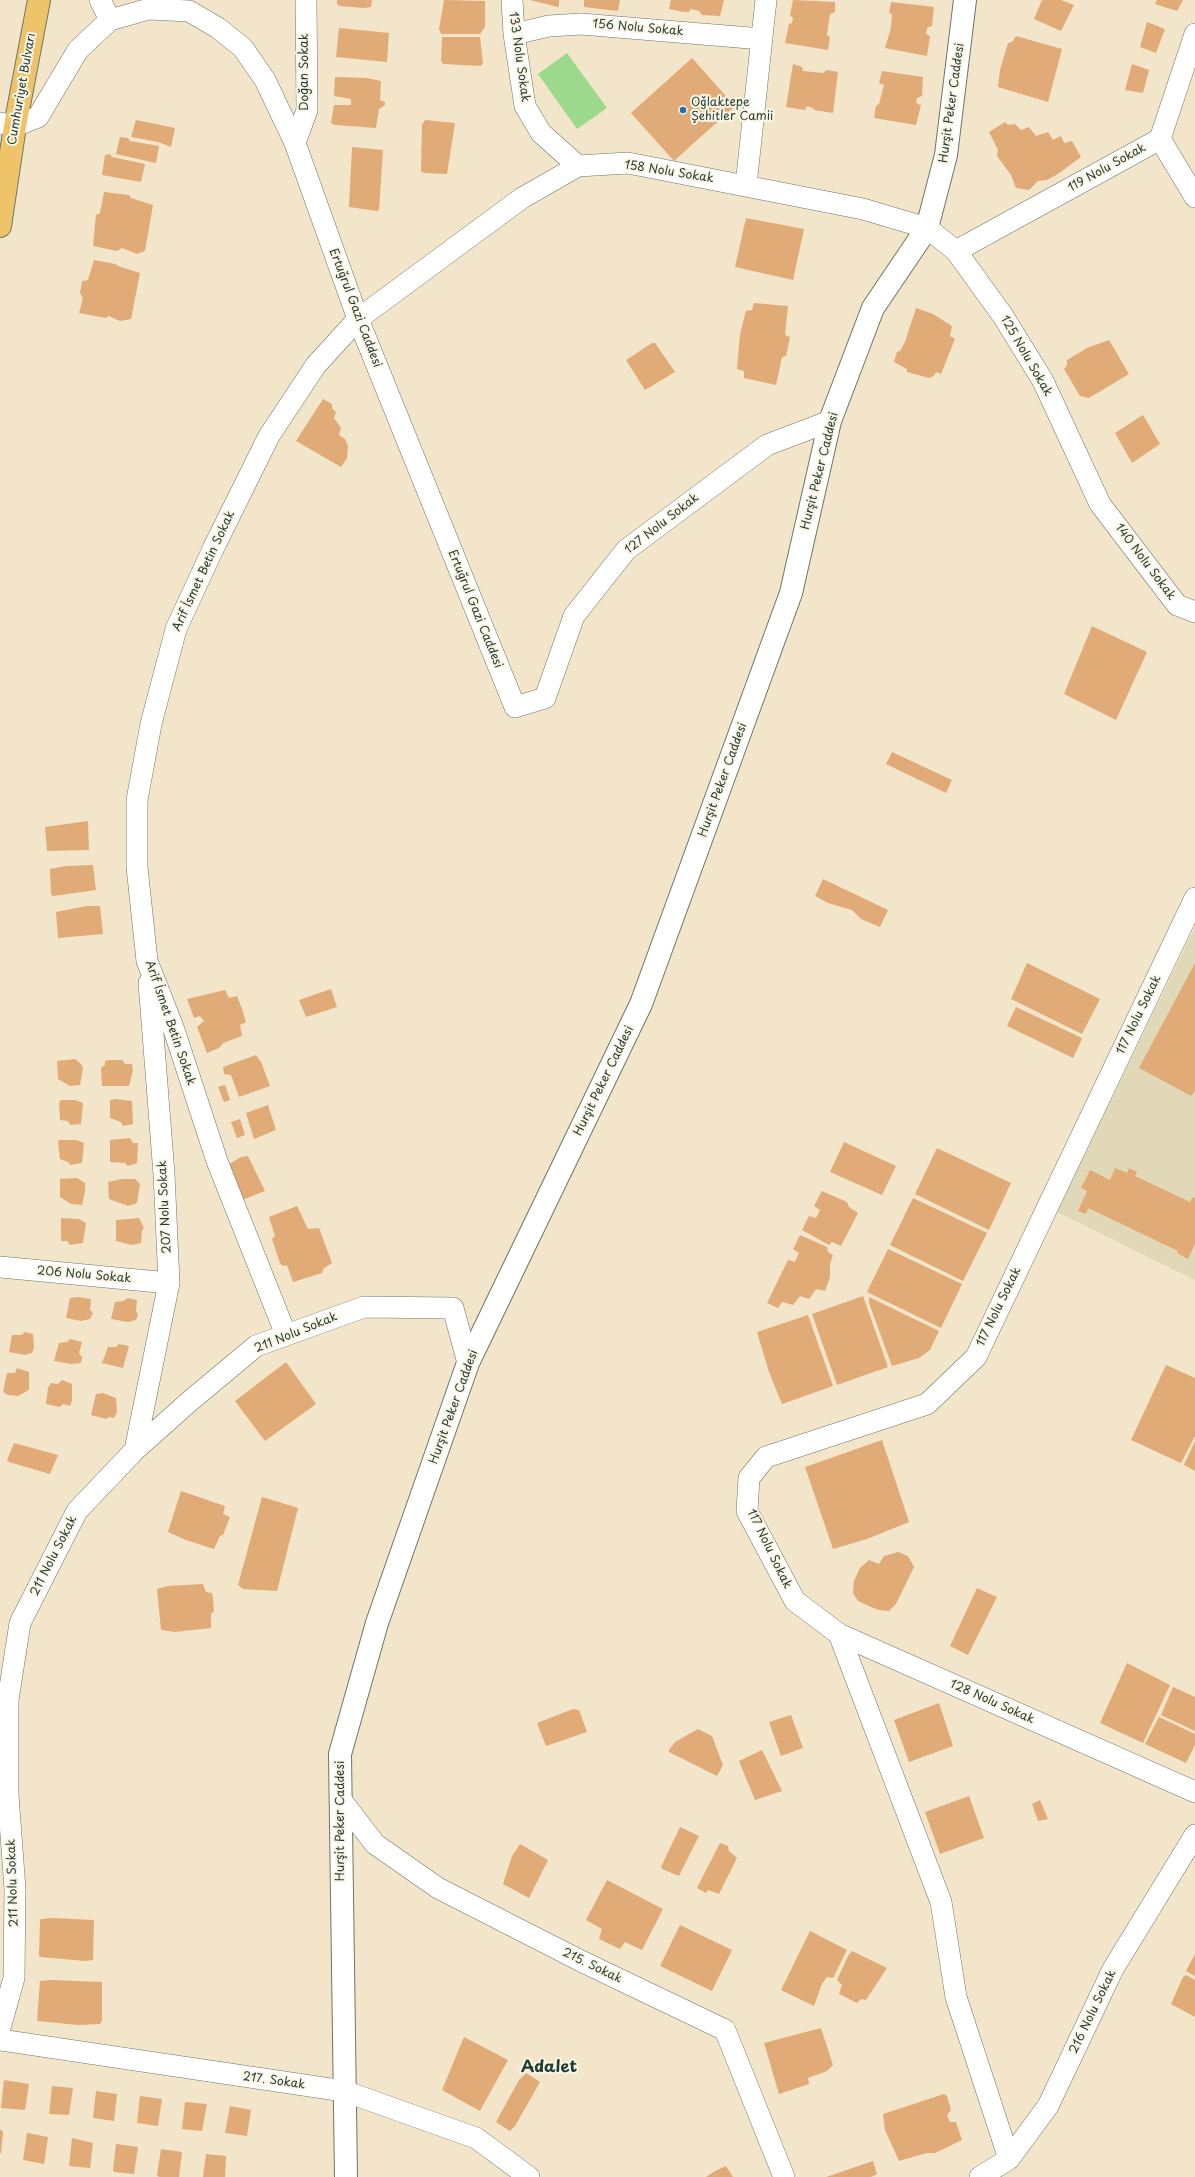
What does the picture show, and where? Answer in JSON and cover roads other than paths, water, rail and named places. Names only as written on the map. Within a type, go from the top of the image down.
[{"type":"main road","name":"Cumhuriyet Bulvarı","points":[[0,226],[7,124],[39,0]]},
{"type":"street","points":[[100,0],[110,20]]},
{"type":"street","name":"Doğan Sokak","points":[[295,143],[307,110],[306,0]]},
{"type":"street","name":"133 Nolu Sokak","points":[[512,0],[514,34],[525,106],[541,133],[578,166]]},
{"type":"street","points":[[746,185],[766,0]]},
{"type":"street","name":"Hurşit Peker Caddesi","points":[[346,2177],[340,1754],[377,1623],[468,1363],[641,1004],[791,593],[830,421],[873,308],[927,228],[946,155],[965,0]]},
{"type":"street","name":"Ertuğrul Gazi Caddesi","points":[[7,124],[38,117],[78,50],[110,20],[149,9],[189,11],[218,28],[243,48],[265,80],[295,143],[358,319],[515,707]]},
{"type":"street","name":"156 Nolu Sokak","points":[[514,34],[549,26],[581,24],[762,39]]},
{"type":"street","name":"119 Nolu Sokak","points":[[956,251],[1160,139],[1195,34]]},
{"type":"street","points":[[1160,139],[1195,197]]},
{"type":"street","name":"158 Nolu Sokak","points":[[358,319],[522,198],[578,166],[628,163],[863,209],[927,228]]},
{"type":"street","name":"125 Nolu Sokak","points":[[927,228],[956,251],[1004,316],[1043,381],[1100,504]]},
{"type":"street","name":"Arif İsmet Betin Sokak","points":[[286,1335],[216,1161],[173,1027],[147,961],[137,867],[137,800],[151,724],[176,629],[269,436],[316,365],[358,319]]},
{"type":"street","name":"127 Nolu Sokak","points":[[515,707],[545,698],[574,616],[626,550],[767,445],[830,421]]},
{"type":"street","name":"140 Nolu Sokak","points":[[1100,504],[1177,605],[1195,612]]},
{"type":"street","name":"117 Nolu Sokak","points":[[795,1601],[747,1511],[749,1478],[766,1457],[927,1404],[976,1357],[1195,898]]},
{"type":"street","name":"207 Nolu Sokak","points":[[135,1450],[168,1283],[164,1174],[147,961]]},
{"type":"street","name":"206 Nolu Sokak","points":[[0,1267],[168,1283]]},
{"type":"street","name":"211 Nolu Sokak","points":[[0,2028],[14,1978],[15,1889],[8,1795],[8,1700],[20,1623],[77,1511],[135,1450],[190,1401],[256,1346],[364,1307],[453,1308],[468,1363]]},
{"type":"street","name":"128 Nolu Sokak","points":[[795,1601],[839,1634],[1195,1792]]},
{"type":"street","points":[[839,1634],[941,1902],[956,1998],[1009,2158]]},
{"type":"street","name":"215. Sokak","points":[[341,1800],[376,1844],[438,1888],[581,1961],[725,2030],[784,2177]]},
{"type":"street","name":"216 Nolu Sokak","points":[[980,2177],[1009,2158],[1048,2106],[1112,1969],[1195,1835]]},
{"type":"street","name":"217. Sokak","points":[[0,2040],[344,2091],[476,2138],[529,2177]]},
{"type":"place","name":"Oğlaktepe Şehitler Camii","points":[[683,110]]},
{"type":"district","name":"Adalet","points":[[549,2068]]}]
